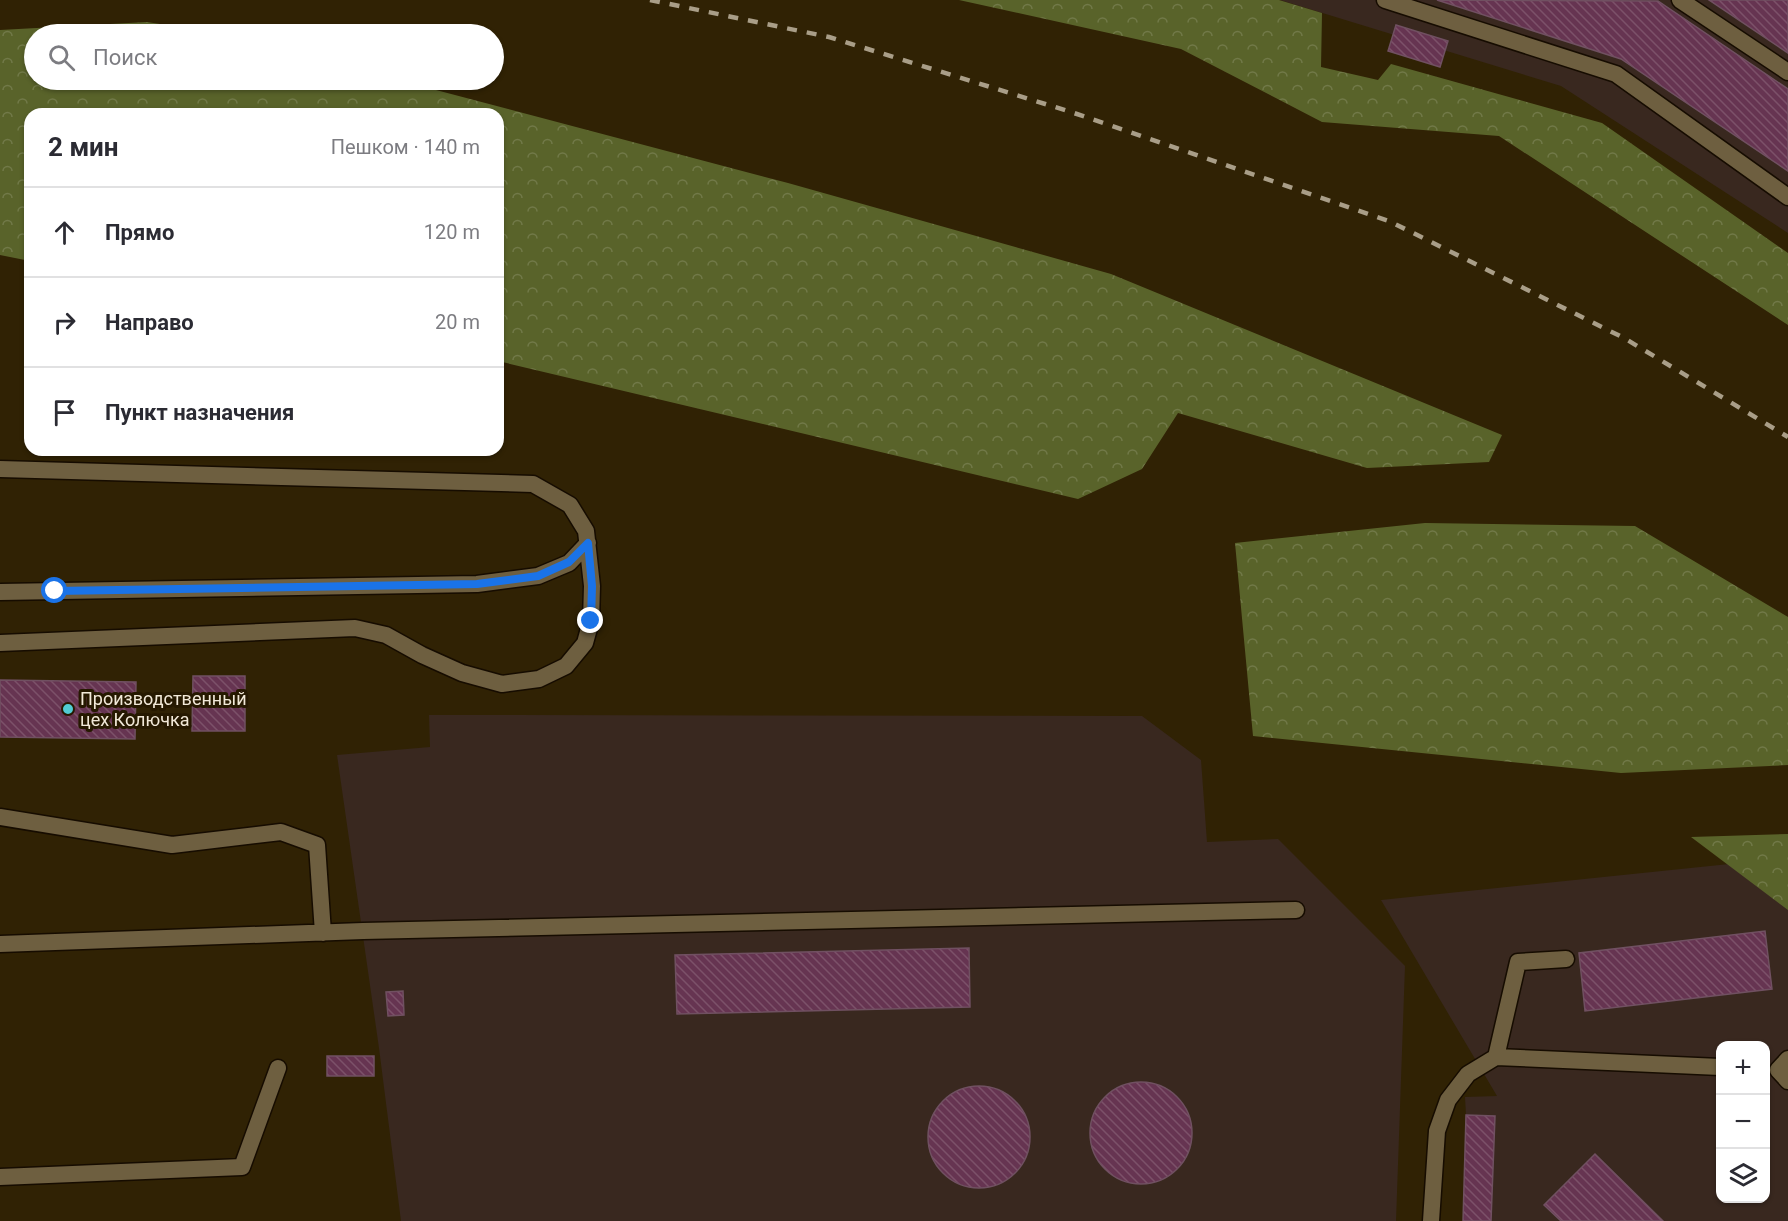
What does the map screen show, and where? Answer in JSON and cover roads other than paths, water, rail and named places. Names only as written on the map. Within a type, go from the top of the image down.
[{"type":"lane","points":[[1384,0],[1616,74],[1788,197]]},
{"type":"lane","points":[[1680,0],[1788,72]]},
{"type":"lane","points":[[0,469],[533,484],[570,505],[586,531],[592,586],[591,621],[585,643],[567,666],[539,679],[502,684],[462,674],[387,635],[356,628],[0,644]]},
{"type":"lane","points":[[0,592],[477,584],[538,576],[569,562],[588,543]]},
{"type":"lane","points":[[0,817],[172,845],[281,832],[317,845],[323,933]]},
{"type":"lane","points":[[0,944],[323,933],[1296,910]]},
{"type":"lane","points":[[1496,1057],[1518,962],[1566,959]]},
{"type":"lane","points":[[1431,1221],[1437,1131],[1448,1100],[1468,1074],[1496,1057],[1716,1067]]},
{"type":"lane","points":[[0,1177],[242,1167],[278,1068]]},
{"type":"railway","points":[[650,0],[829,37],[1071,112],[1389,221],[1624,338],[1788,437]]},
{"type":"place","name":"Производственный цех Колючка","points":[[68,709]]}]
